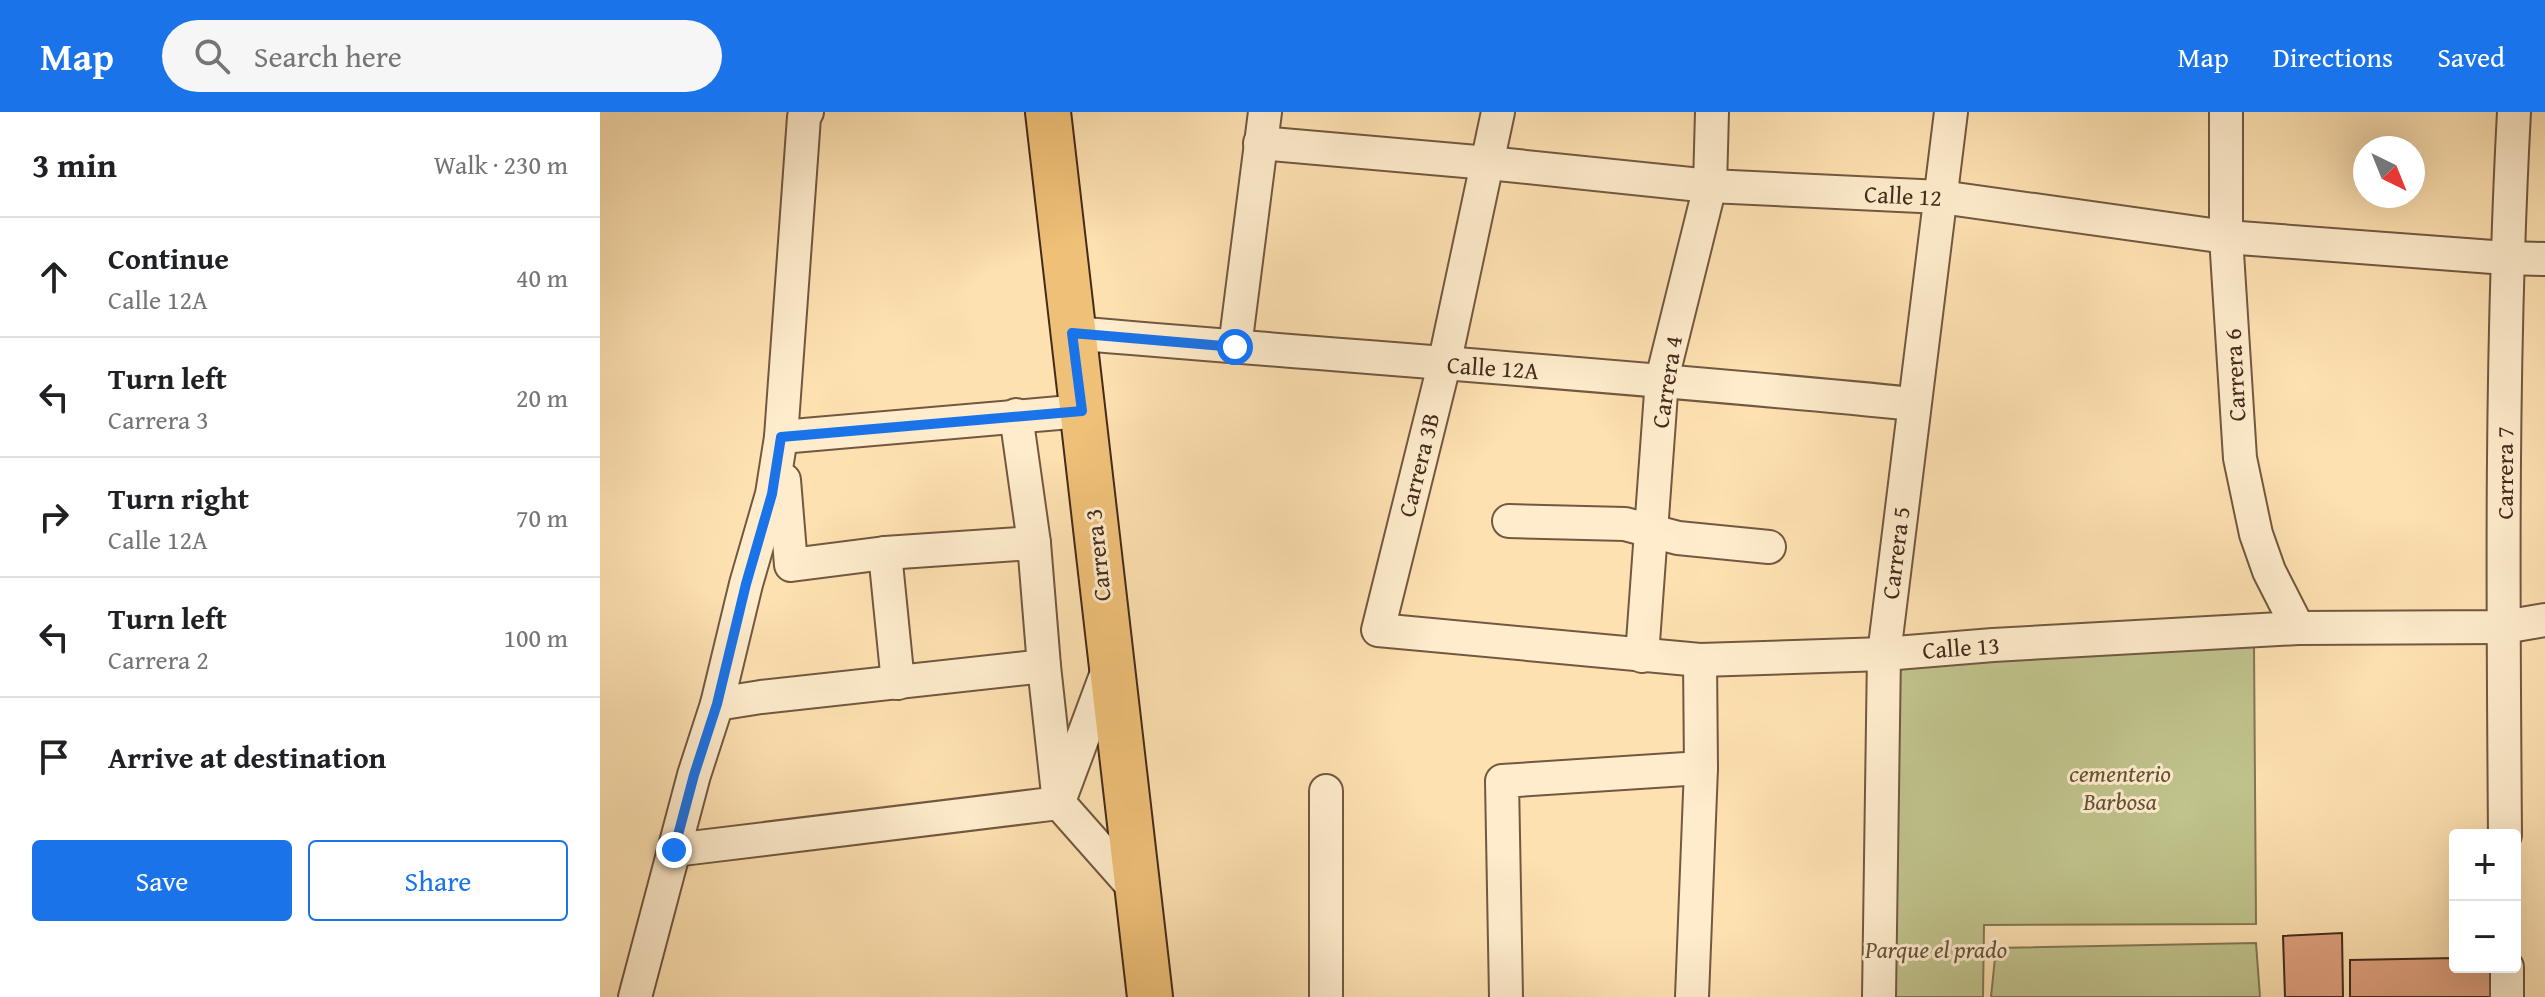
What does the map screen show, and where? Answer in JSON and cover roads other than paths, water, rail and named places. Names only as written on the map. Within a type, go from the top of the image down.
[{"type":"main road","name":"Carrera 3","points":[[1048,112],[1150,997]]},
{"type":"street","points":[[635,997],[772,494],[781,437],[804,117],[807,112]]},
{"type":"street","name":"Carrera 3B","points":[[1378,630],[1444,365],[1498,112]]},
{"type":"street","name":"Carrera 4","points":[[1642,656],[1662,379],[1710,186],[1712,112]]},
{"type":"street","name":"Carrera 5","points":[[1879,997],[1884,654],[1951,112]]},
{"type":"street","name":"Carrera 6","points":[[2226,112],[2226,237],[2238,432],[2246,497],[2269,571],[2298,628]]},
{"type":"street","name":"Carrera 7","points":[[2505,829],[2506,258],[2514,112]]},
{"type":"street","points":[[1235,347],[1262,127]]},
{"type":"street","name":"Calle 12","points":[[1262,127],[1488,163],[1710,186],[1941,197],[2226,237],[2545,259]]},
{"type":"street","name":"Calle 12A","points":[[1072,333],[1444,365],[1662,379],[1914,404]]},
{"type":"street","points":[[781,437],[1082,411]]},
{"type":"street","points":[[1016,415],[1034,543],[1059,803],[1136,890]]},
{"type":"street","points":[[781,437],[791,565],[885,553],[1034,543]]},
{"type":"street","points":[[1509,521],[1625,524],[1678,538],[1769,547]]},
{"type":"street","points":[[885,553],[898,683]]},
{"type":"street","name":"Calle 13","points":[[1378,630],[1700,660],[1884,654],[2298,628],[2504,627],[2545,620]]},
{"type":"street","points":[[1692,997],[1701,768],[1700,660]]},
{"type":"street","points":[[1059,803],[1110,665]]},
{"type":"street","points":[[717,704],[1044,666]]},
{"type":"street","points":[[1506,997],[1502,781],[1701,768]]},
{"type":"street","points":[[1326,791],[1326,997]]},
{"type":"street","points":[[674,850],[1059,803]]},
{"type":"street","points":[[2507,973],[2507,997]]},
{"type":"park label","name":"cementerio Barbosa","points":[[2120,788]]},
{"type":"park label","name":"Parque el prado","points":[[1936,950]]}]
